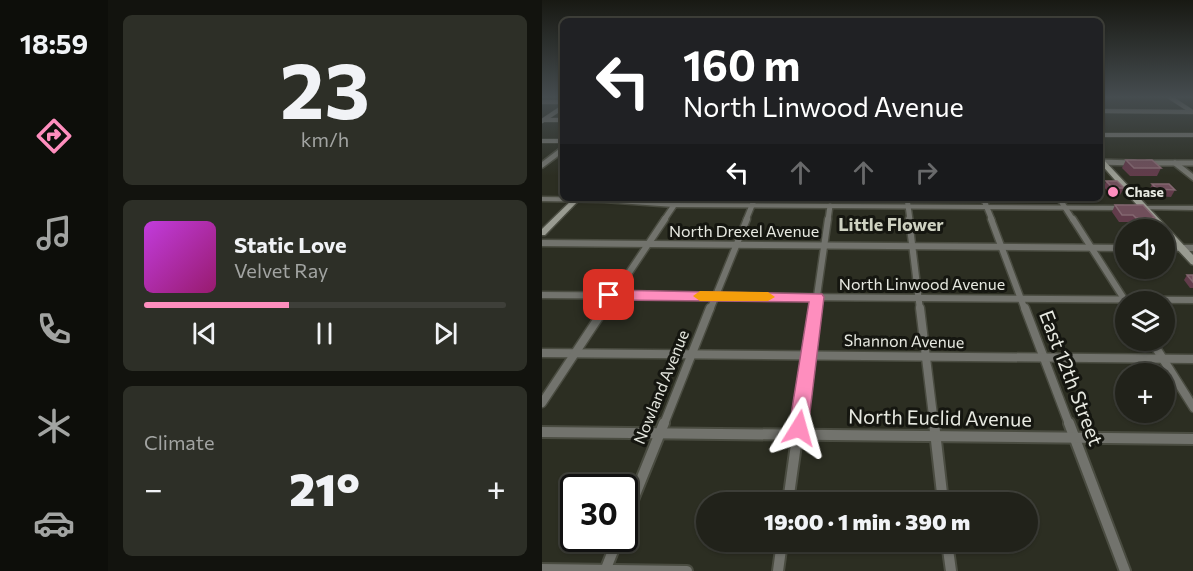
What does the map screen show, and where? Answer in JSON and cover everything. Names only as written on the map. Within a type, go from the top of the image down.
[{"type":"main road","points":[[1103,163],[1154,219]]},
{"type":"main road","points":[[542,233],[575,201]]},
{"type":"main road","points":[[1175,242],[1193,262]]},
{"type":"street","points":[[1103,134],[1193,135]]},
{"type":"street","points":[[542,141],[560,141]]},
{"type":"street","points":[[542,165],[560,151]]},
{"type":"street","points":[[1103,161],[1193,163]]},
{"type":"street","points":[[1175,163],[1193,178]]},
{"type":"street","points":[[542,199],[560,199]]},
{"type":"street","points":[[609,201],[674,205],[754,202],[830,206],[908,202],[985,202],[1066,208],[1193,208]]},
{"type":"street","points":[[542,403],[677,201]]},
{"type":"street","points":[[1061,201],[1119,291]]},
{"type":"street","name":"Nowland Avenue","points":[[638,487],[754,202]]},
{"type":"street","points":[[908,202],[942,492]]},
{"type":"street","name":"East 12th Street","points":[[985,202],[1126,571]]},
{"type":"street","points":[[789,492],[830,206]]},
{"type":"street","name":"North Drexel Avenue","points":[[542,243],[1115,248]]},
{"type":"street","points":[[1175,248],[1193,248]]},
{"type":"street","name":"North Linwood Avenue","points":[[542,295],[1115,301]]},
{"type":"street","name":"North Linwood Avenue","points":[[1175,300],[1193,300]]},
{"type":"street","points":[[1158,351],[1193,408]]},
{"type":"street","name":"Shannon Avenue","points":[[542,353],[1193,358]]},
{"type":"street","name":"North Euclid Avenue","points":[[542,432],[1193,439]]},
{"type":"street","points":[[605,570],[612,552]]},
{"type":"street","points":[[778,571],[781,552]]},
{"type":"street","points":[[948,552],[950,571]]},
{"type":"street","points":[[542,569],[687,571]]},
{"type":"shaded area","points":[[758,201],[858,201],[858,204],[757,203]]},
{"type":"building","points":[[1126,160],[1152,160],[1161,168],[1134,168]]},
{"type":"building","points":[[1106,181],[1117,181],[1124,188],[1113,188]]},
{"type":"building","points":[[1152,184],[1169,184],[1175,190],[1157,189]]},
{"type":"building","points":[[1115,205],[1143,205],[1155,218],[1122,215]]},
{"type":"slow traffic","points":[[700,296],[768,297]]},
{"type":"place","name":"Chase","points":[[1113,192]]},
{"type":"district","name":"Little Flower","points":[[891,225]]},
{"type":"route","points":[[609,295],[817,297],[799,428]]}]
